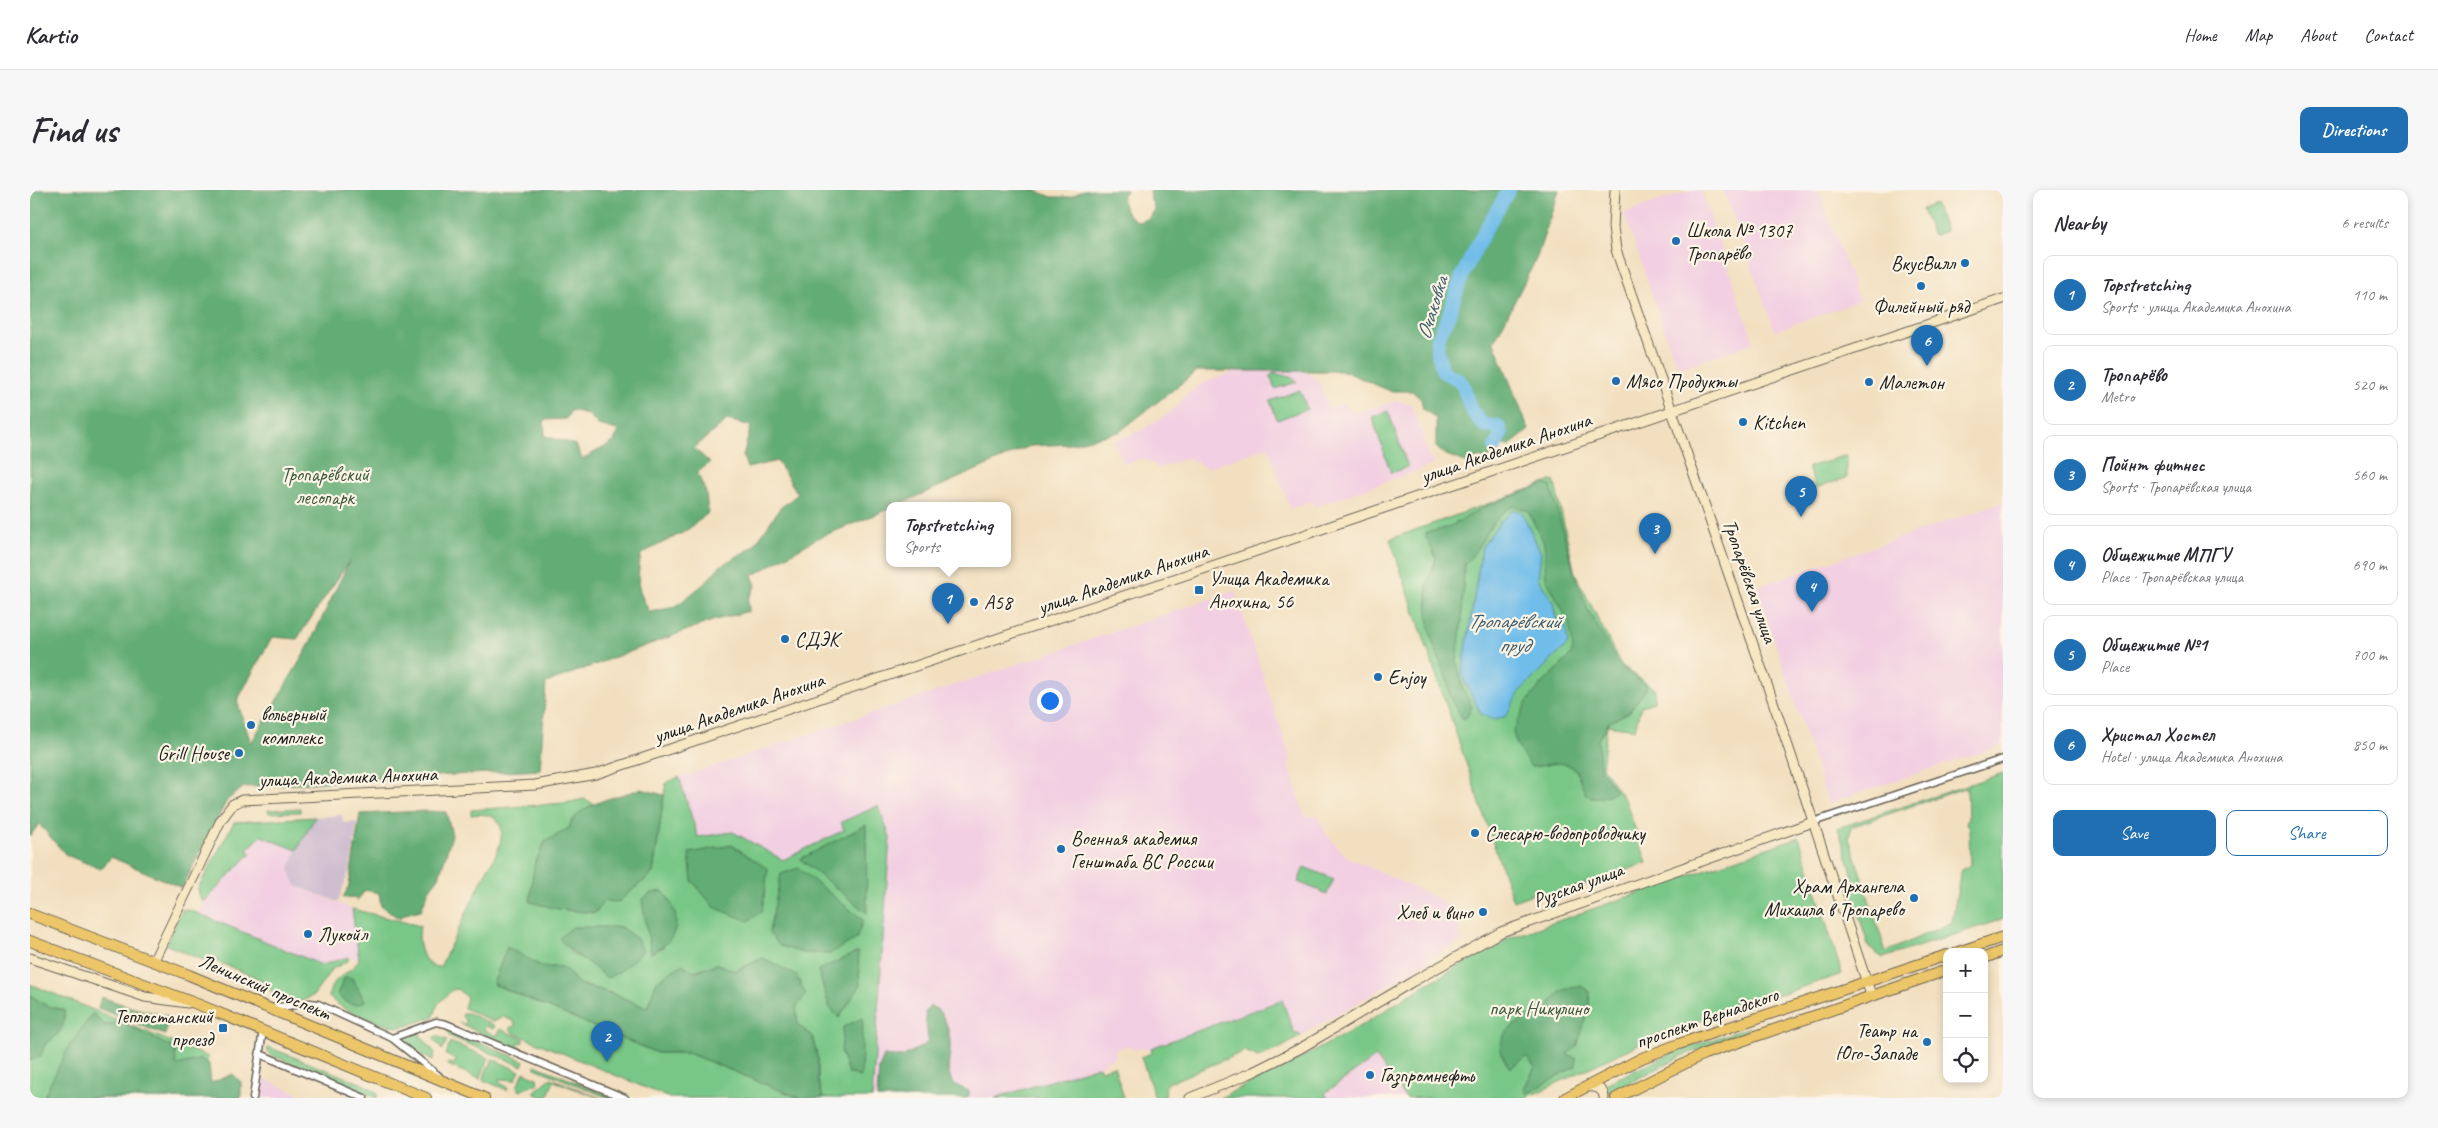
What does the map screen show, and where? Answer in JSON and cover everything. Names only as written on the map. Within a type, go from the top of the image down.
[{"type":"main road","name":"Ленинский проспект","points":[[33,914],[154,960],[484,1098]]},
{"type":"main road","points":[[1970,948],[2003,937]]},
{"type":"main road","name":"Ленинский проспект","points":[[30,941],[263,1030],[426,1098]]},
{"type":"main road","points":[[1988,957],[2003,951]]},
{"type":"main road","name":"проспект Вернадского","points":[[1565,1098],[1642,1058],[1678,1044],[1943,957]]},
{"type":"main road","name":"проспект Вернадского","points":[[1616,1098],[1704,1054],[1943,971]]},
{"type":"street","name":"Тропарёвская улица","points":[[1615,190],[1613,239],[1867,982]]},
{"type":"street","name":"улица Академика Анохина","points":[[154,960],[220,820],[228,809],[242,800],[535,785],[591,775],[1232,561],[1671,410],[2003,299]]},
{"type":"street","name":"Рузская улица","points":[[1190,1098],[1253,1072],[1301,1048],[1501,932],[1813,822],[2003,760]]},
{"type":"street","points":[[30,958],[145,997],[197,1004]]},
{"type":"street","points":[[1867,982],[1871,995]]},
{"type":"street","points":[[271,1008],[314,1003],[392,1038],[450,1084]]},
{"type":"street","points":[[392,1038],[436,1022],[446,1024],[625,1098]]},
{"type":"street","points":[[254,1098],[263,1030]]},
{"type":"street","points":[[260,1054],[364,1098]]},
{"type":"street","points":[[1583,1088],[1598,1088],[1602,1091],[1604,1098]]},
{"type":"shaded area","points":[[1691,190],[1701,190],[1754,342],[1678,369],[1624,213]]},
{"type":"shaded area","points":[[1819,190],[1859,301],[1775,331],[1724,191]]},
{"type":"shaded area","points":[[1243,369],[1294,369],[1306,373],[1319,381],[1328,408],[1344,403],[1353,413],[1396,401],[1411,404],[1433,465],[1314,507],[1312,501],[1290,509],[1268,447],[1207,468],[1188,458],[1159,468],[1143,458],[1124,464],[1114,441],[1142,430],[1164,417],[1179,405],[1187,394],[1203,383]]},
{"type":"shaded area","points":[[2003,502],[2003,745],[1828,803],[1757,587]]},
{"type":"shaded area","name":"Военная академия Генштаба ВС России","points":[[1235,591],[1291,760],[1288,763],[1305,816],[1319,816],[1326,834],[1347,857],[1441,900],[1452,912],[1463,940],[1301,1036],[1294,1032],[1281,1000],[1145,1050],[1144,1048],[1132,1050],[1130,1045],[1114,1050],[1116,1056],[1107,1061],[1107,1063],[995,1098],[872,1098],[890,837],[841,823],[844,830],[783,860],[733,832],[697,837],[679,778]]},
{"type":"shaded area","points":[[342,815],[343,823],[357,822],[350,868],[338,902],[296,886],[289,869],[315,817]]},
{"type":"shaded area","points":[[261,836],[297,850],[289,869],[297,886],[352,909],[359,959],[348,957],[322,965],[198,914],[204,902],[250,854],[247,851]]},
{"type":"shaded area","name":"Газпромнефть","points":[[1376,1056],[1406,1098],[1328,1098],[1325,1094]]},
{"type":"shaded area","points":[[264,1079],[308,1098],[262,1098]]},
{"type":"green space","name":"Тропарёвский лесопарк","points":[[30,190],[1035,190],[1052,197],[1070,197],[1084,190],[1128,190],[1123,194],[1124,207],[1130,216],[1138,222],[1148,219],[1155,210],[1150,190],[1559,190],[1537,257],[1494,342],[1529,430],[1509,446],[1500,444],[1491,450],[1489,462],[1480,457],[1467,463],[1444,454],[1436,447],[1436,418],[1423,409],[1421,399],[1412,391],[1390,391],[1344,371],[1197,371],[1119,432],[1070,444],[1030,446],[905,502],[886,502],[886,510],[816,539],[752,576],[756,585],[748,599],[749,611],[712,621],[546,683],[540,770],[244,787],[227,800],[182,888],[111,857],[101,869],[66,855],[39,824],[30,836]],"holes":[[[571,410],[588,414],[598,425],[618,430],[614,442],[582,459],[576,445],[545,436],[544,420],[566,419]],[[727,420],[751,426],[743,456],[747,468],[777,461],[798,494],[780,508],[753,547],[720,566],[704,584],[675,607],[650,612],[642,597],[639,584],[641,554],[686,531],[708,513],[706,493],[697,472],[710,463],[694,448]],[[350,560],[307,649],[251,743],[237,701],[272,637],[297,639]]]},
{"type":"green space","points":[[1935,204],[1946,231],[1933,236],[1922,209]]},
{"type":"green space","points":[[1273,373],[1291,377],[1297,382],[1275,389],[1270,376]]},
{"type":"green space","points":[[1300,390],[1307,409],[1277,420],[1270,401]]},
{"type":"green space","points":[[1388,411],[1408,467],[1391,473],[1372,417]]},
{"type":"green space","points":[[1847,455],[1847,478],[1815,488],[1808,467]]},
{"type":"green space","points":[[1554,480],[1575,573],[1621,665],[1655,689],[1654,702],[1641,706],[1635,729],[1607,725],[1602,767],[1626,802],[1647,863],[1544,898],[1541,891],[1513,901],[1390,539]]},
{"type":"green space","points":[[1544,484],[1551,486],[1573,568],[1588,610],[1619,665],[1646,685],[1646,689],[1629,712],[1608,723],[1598,739],[1600,769],[1616,791],[1601,797],[1586,795],[1576,770],[1570,766],[1554,764],[1531,767],[1515,739],[1513,729],[1525,705],[1571,655],[1573,648],[1569,623],[1546,578],[1544,543],[1528,511],[1514,506],[1505,511],[1498,517],[1471,558],[1464,565],[1462,619],[1457,662],[1463,689],[1472,707],[1466,718],[1462,718],[1450,696],[1447,680],[1432,640],[1428,618],[1427,586],[1436,558],[1426,537],[1426,532],[1436,531],[1453,525],[1484,507]]},
{"type":"green space","points":[[2003,773],[2003,919],[1883,958],[1869,948],[1852,892],[1854,879],[1838,828]],"holes":[[[1967,787],[1968,818],[1966,823],[1969,828],[1970,865],[1961,870],[1952,922],[1886,952],[1849,838],[1851,827]]]},
{"type":"green space","points":[[679,777],[698,837],[733,832],[783,860],[844,830],[841,822],[878,806],[890,837],[872,1098],[823,1098],[818,1081],[818,1060],[812,1036],[798,1025],[796,1007],[763,958],[734,971],[717,964],[657,981],[647,1008],[614,994],[579,984],[563,967],[543,967],[507,948],[493,984],[657,1053],[688,1053],[800,1098],[670,1098],[514,1033],[509,1028],[515,1026],[514,1021],[503,1017],[493,1022],[464,1008],[467,997],[457,989],[452,990],[438,1004],[434,1016],[400,1027],[379,1023],[360,1016],[343,1008],[329,997],[333,984],[351,969],[359,959],[352,909],[420,926],[419,938],[422,952],[428,963],[440,967],[494,859],[501,839],[499,823],[493,817],[471,815],[471,810],[565,803],[585,799],[594,804],[572,820],[569,828],[545,842],[558,909],[594,913],[604,900],[618,902],[653,873],[666,783]],"holes":[[[779,886],[780,946],[769,932]],[[642,900],[664,947],[651,952]],[[621,927],[643,951],[607,977],[594,966],[570,952],[597,929]],[[818,970],[839,1018],[830,1008]]]},
{"type":"green space","points":[[641,789],[664,795],[653,873],[618,902],[604,901],[595,913],[558,909],[530,902],[534,865],[545,842],[569,828],[574,819],[590,806]]},
{"type":"green space","points":[[300,808],[300,812],[269,813],[268,810]]},
{"type":"green space","points":[[446,812],[452,835],[439,877],[429,890],[421,910],[405,914],[400,919],[381,906],[379,893],[365,890],[358,900],[352,897],[343,898],[349,886],[360,814]]},
{"type":"green space","points":[[315,817],[297,850],[261,836],[247,850],[251,853],[204,902],[200,898],[198,888],[234,822]]},
{"type":"green space","points":[[866,825],[867,913],[800,859]]},
{"type":"green space","name":"парк Никулино","points":[[1799,837],[1842,974],[1662,1033],[1526,1098],[1406,1098],[1376,1057],[1325,1093],[1328,1098],[1220,1098],[1307,1055],[1362,1025],[1425,985],[1509,938]]},
{"type":"green space","points":[[732,845],[768,869],[762,911],[748,921],[714,907],[692,881],[689,853]]},
{"type":"green space","points":[[1304,867],[1334,879],[1327,894],[1298,882]]},
{"type":"green space","points":[[798,868],[863,920],[856,939],[829,954],[803,953],[780,946],[769,933],[781,874]]},
{"type":"green space","points":[[663,891],[674,909],[676,926],[669,941],[651,953],[642,900],[651,893]]},
{"type":"green space","points":[[183,909],[192,911],[322,965],[348,957],[349,960],[331,970],[314,995],[302,1001],[293,1001],[261,986],[262,980],[211,959],[202,960],[167,945]]},
{"type":"green space","points":[[573,927],[621,927],[637,939],[643,951],[619,972],[607,978],[570,950],[559,938]]},
{"type":"green space","points":[[507,947],[543,967],[563,967],[579,984],[614,994],[647,1008],[657,981],[683,964],[694,972],[717,964],[735,971],[763,958],[796,975],[806,995],[796,1007],[798,1025],[812,1036],[818,1060],[818,1080],[823,1098],[800,1098],[688,1053],[657,1053],[493,984]]},
{"type":"green space","points":[[858,952],[860,986],[839,1018],[830,1008],[818,970]]},
{"type":"green space","points":[[345,977],[352,978],[365,1001],[358,1004],[350,1004],[337,994]]},
{"type":"green space","points":[[30,984],[208,1057],[203,1098],[30,1098]]},
{"type":"green space","points":[[1581,985],[1590,992],[1589,1006],[1577,1047],[1567,1054],[1576,1058],[1576,1066],[1527,1094],[1524,1088],[1535,1067],[1526,1057],[1510,1068],[1503,1056],[1501,1046],[1503,1037],[1509,1030],[1526,1018],[1547,1009],[1560,992]]},
{"type":"green space","points":[[30,995],[47,1006],[64,1010],[64,1021],[58,1034],[45,1044],[41,1056],[30,1061]]},
{"type":"green space","points":[[101,997],[170,1017],[165,1035],[98,1008]]},
{"type":"green space","points":[[1282,1000],[1294,1032],[1301,1036],[1279,1049],[1258,1057],[1245,1051],[1166,1084],[1165,1097],[1155,1098],[1141,1057],[1152,1053],[1151,1048]]},
{"type":"green space","points":[[930,1006],[940,1012],[948,1031],[950,1054],[948,1070],[950,1077],[955,1084],[969,1091],[969,1095],[967,1098],[877,1098],[879,1068],[884,1056],[902,1057],[926,1044],[928,1040],[925,1013]]},
{"type":"green space","points":[[93,1013],[104,1025],[121,1022],[175,1049],[176,1065],[201,1059],[209,1064],[211,1083],[233,1074],[241,1082],[241,1098],[43,1098],[69,1046]]},
{"type":"green space","points":[[463,1013],[468,1013],[495,1026],[493,1029],[486,1026],[484,1030],[497,1036],[500,1029],[524,1039],[523,1042],[517,1043],[521,1048],[520,1051],[459,1023],[464,1024],[467,1022],[462,1017]]},
{"type":"green space","points":[[863,1018],[861,1077],[848,1073],[841,1053],[843,1027]]},
{"type":"green space","points":[[1750,1027],[1746,1031],[1682,1056],[1609,1093],[1605,1084],[1680,1050]]},
{"type":"green space","points":[[447,1029],[524,1061],[522,1066],[449,1036]]},
{"type":"green space","points":[[418,1032],[435,1053],[433,1060],[412,1049],[402,1038]]},
{"type":"green space","points":[[436,1036],[447,1040],[442,1050],[433,1038]]},
{"type":"green space","points":[[450,1042],[489,1058],[480,1079],[448,1065],[449,1063],[453,1064],[456,1062],[455,1059],[446,1055]]},
{"type":"green space","points":[[268,1047],[363,1084],[378,1093],[377,1098],[269,1054]]},
{"type":"green space","points":[[492,1059],[520,1071],[515,1080],[499,1079],[500,1083],[508,1087],[507,1090],[483,1080]]},
{"type":"green space","points":[[535,1065],[615,1098],[609,1098],[535,1068]]},
{"type":"green space","points":[[1099,1066],[1101,1070],[1114,1066],[1124,1098],[995,1098]]},
{"type":"green space","points":[[524,1072],[537,1078],[538,1083],[520,1091],[517,1087]]},
{"type":"green space","points":[[551,1078],[600,1098],[554,1081],[547,1098],[535,1094],[535,1091]]},
{"type":"water","name":"Тропарёвский пруд","points":[[1513,510],[1522,512],[1541,553],[1538,579],[1553,602],[1557,625],[1566,626],[1568,644],[1519,692],[1506,716],[1495,720],[1481,714],[1462,676],[1482,547],[1500,522]]},
{"type":"waterway","name":"Очаковка","points":[[1495,447],[1501,433],[1498,426],[1483,425],[1471,410],[1463,385],[1458,379],[1443,372],[1437,350],[1438,338],[1448,317],[1462,276],[1485,230],[1509,190]]},
{"type":"place","name":"Школа № 1307 Тропарёво","points":[[1676,241]]},
{"type":"place","name":"ВкусВилл","points":[[1965,263]]},
{"type":"place","name":"Филейный ряд","points":[[1921,286]]},
{"type":"place","name":"Христал Хостел","points":[[1927,366]]},
{"type":"place","name":"Мясо Продукты","points":[[1616,381]]},
{"type":"place","name":"Малетон","points":[[1869,382]]},
{"type":"place","name":"Kitchen","points":[[1743,422]]},
{"type":"place","name":"Общежитие №1","points":[[1801,517]]},
{"type":"place","name":"Пойнт фитнес","points":[[1655,554]]},
{"type":"place","name":"Улица Академика Анохина, 56","points":[[1199,590]]},
{"type":"place","name":"А58","points":[[974,602]]},
{"type":"place","name":"Общежитие МПГУ","points":[[1812,612]]},
{"type":"place","name":"Topstretching","points":[[948,624]]},
{"type":"place","name":"СДЭК","points":[[785,639]]},
{"type":"place","name":"Enjoy","points":[[1378,677]]},
{"type":"place","name":"вольерный комплекс","points":[[251,725]]},
{"type":"place","name":"Grill House","points":[[239,753]]},
{"type":"place","name":"Слесарю-водопроводчику","points":[[1475,833]]},
{"type":"place","name":"Военная академия Генштаба ВС России","points":[[1061,849]]},
{"type":"place","name":"Храм Архангела Михаила в Тропарево","points":[[1914,898]]},
{"type":"place","name":"Хлеб и вино","points":[[1483,912]]},
{"type":"place","name":"Лукойл","points":[[308,934]]},
{"type":"place","name":"Теплостанский проезд","points":[[223,1028]]},
{"type":"place","name":"Театр на Юго-Западе","points":[[1927,1042]]},
{"type":"place","name":"Тропарёво","points":[[607,1062]]},
{"type":"place","name":"Газпромнефть","points":[[1370,1075]]}]
